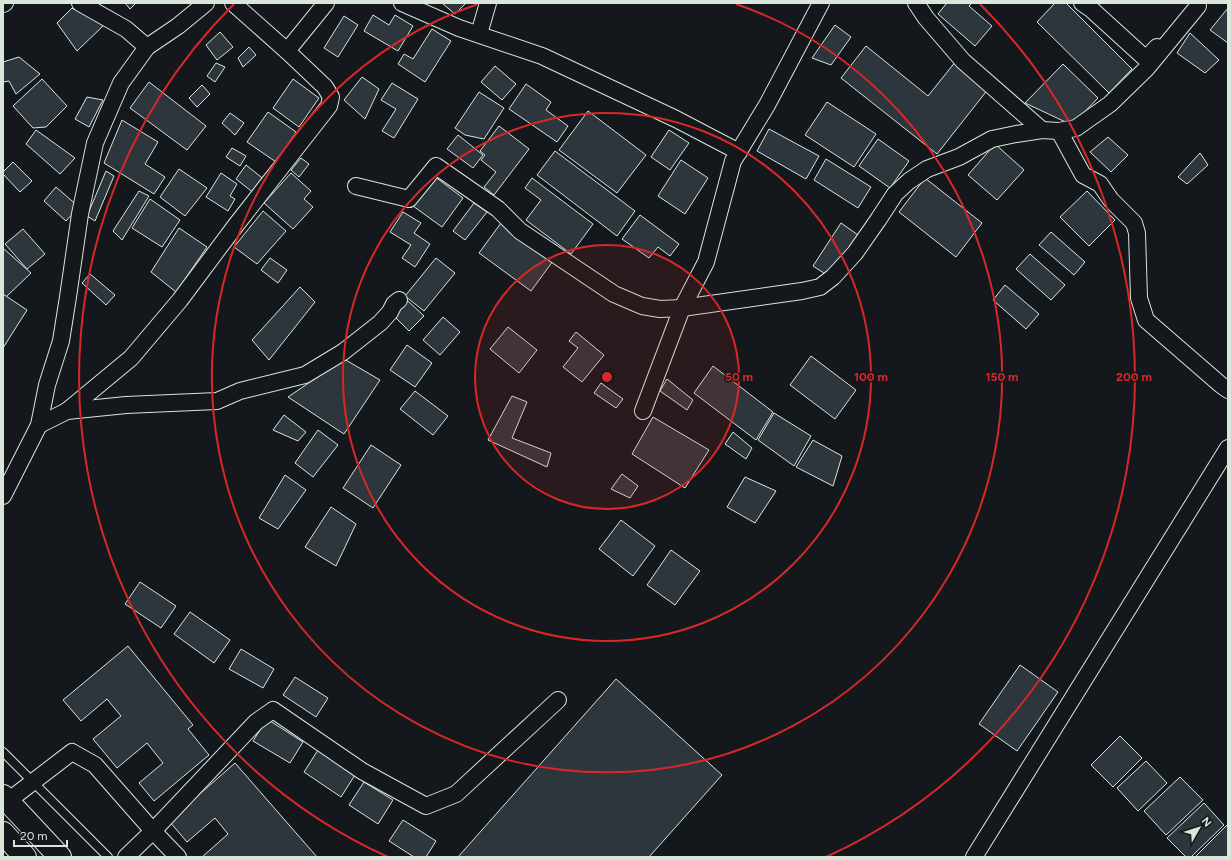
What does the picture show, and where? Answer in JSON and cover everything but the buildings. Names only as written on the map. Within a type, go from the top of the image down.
[{"type":"main road","points":[[5,799],[60,857]]},
{"type":"main road","points":[[3,834],[25,857],[42,839]]},
{"type":"street","points":[[80,3],[126,29],[147,47]]},
{"type":"street","points":[[3,496],[39,425],[47,385],[61,341],[80,214],[95,143],[121,83],[147,47],[178,26],[206,3]]},
{"type":"street","points":[[39,425],[67,411],[131,358],[180,300],[236,225],[329,106],[331,97],[325,87],[288,51],[233,3]]},
{"type":"street","points":[[288,51],[326,3]]},
{"type":"street","points":[[402,3],[460,28],[542,56],[676,119],[739,152]]},
{"type":"street","points":[[479,34],[488,3]]},
{"type":"street","points":[[643,411],[682,308],[706,262],[733,161],[767,105],[821,3]]},
{"type":"street","points":[[916,3],[926,18],[962,61],[1042,130]]},
{"type":"street","points":[[1075,3],[1147,68]]},
{"type":"street","points":[[1082,3],[1091,9],[1146,59],[1199,5]]},
{"type":"street","points":[[356,186],[409,199],[436,166],[498,209],[520,231],[614,294],[642,306],[660,309],[682,308],[771,296],[820,287],[833,278],[855,253],[895,194],[909,181],[928,169],[959,157],[992,140],[1042,130],[1058,131],[1076,128],[1110,104],[1147,68],[1199,5]]},
{"type":"street","points":[[1058,131],[1083,175],[1100,184],[1111,200],[1134,223],[1137,233],[1139,298],[1146,320],[1228,390]]},
{"type":"street","points":[[67,411],[126,405],[217,401],[240,391],[304,375],[343,352],[380,323],[390,312],[394,304],[399,300]]},
{"type":"street","points":[[974,857],[1228,448]]},
{"type":"street","points":[[126,857],[256,722],[273,710],[362,771],[426,806],[456,794],[558,700]]},
{"type":"street","points":[[5,799],[33,782],[72,752],[95,765],[178,857]]},
{"type":"lane","points":[[3,752],[108,857]]}]
